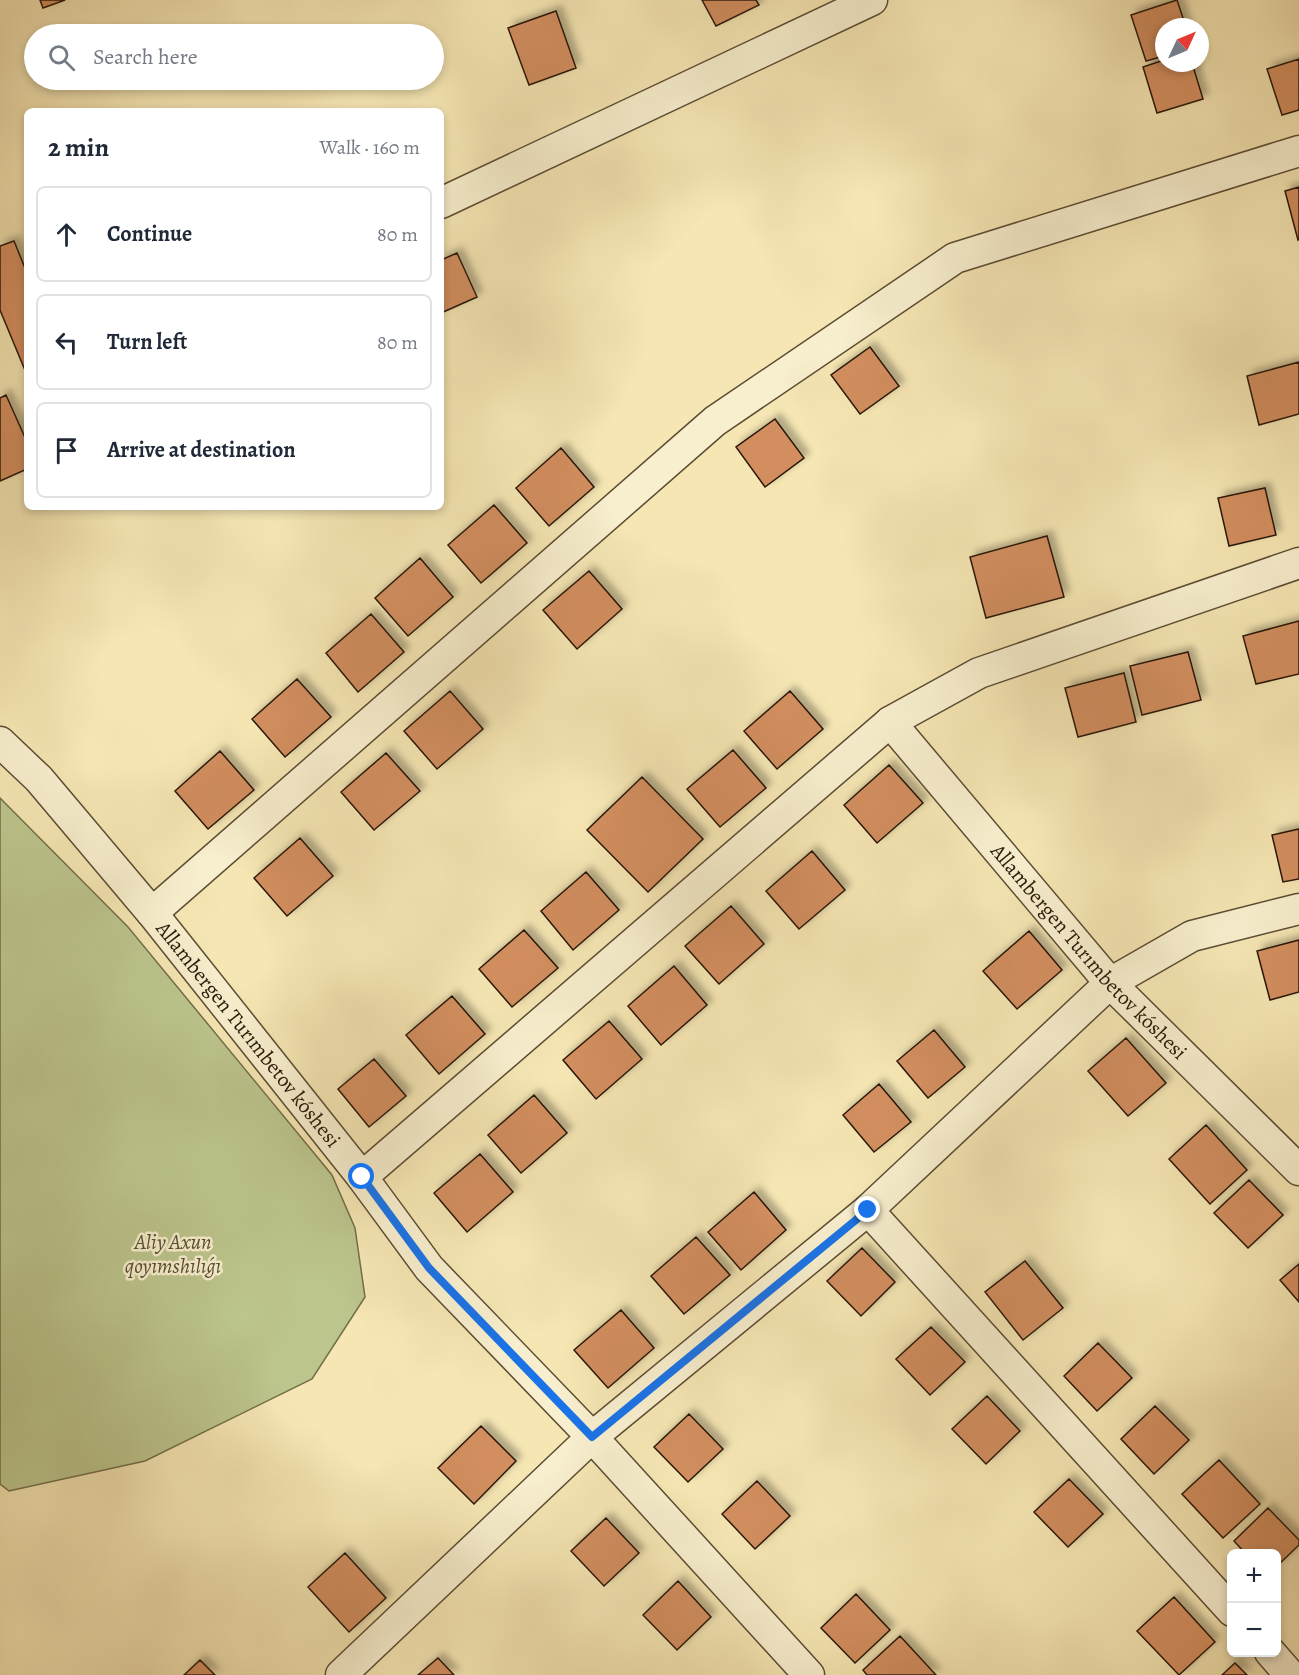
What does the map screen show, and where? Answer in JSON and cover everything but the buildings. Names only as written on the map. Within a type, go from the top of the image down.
[{"type":"street","points":[[444,202],[872,0]]},
{"type":"street","points":[[152,913],[715,421],[955,258],[1299,151]]},
{"type":"street","points":[[362,1177],[890,722],[979,673],[1299,562]]},
{"type":"street","name":"Allambergen Turımbetov kóshesi","points":[[890,722],[1110,983],[1299,1170]]},
{"type":"street","name":"Allambergen Turımbetov kóshesi","points":[[0,742],[39,779],[152,913],[362,1177],[429,1268],[592,1437],[809,1675]]},
{"type":"street","points":[[349,1672],[592,1437],[868,1210],[1110,983],[1192,936],[1299,909]]},
{"type":"street","points":[[868,1210],[1227,1605]]},
{"type":"street","points":[[1274,1657],[1290,1675]]},
{"type":"green space","name":"Aliy Axun qoyımshılıǵı","points":[[0,798],[128,927],[332,1175],[355,1228],[365,1297],[312,1379],[145,1461],[9,1491],[0,1484]]},
{"type":"route","points":[[362,1177],[429,1268],[592,1437],[868,1210]]}]
